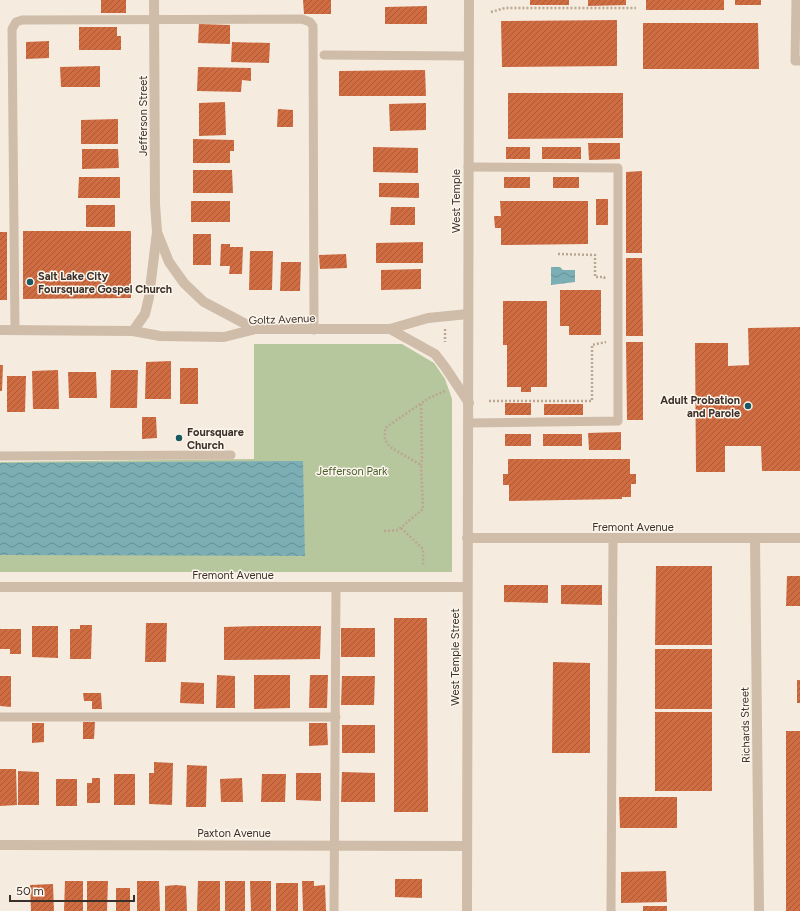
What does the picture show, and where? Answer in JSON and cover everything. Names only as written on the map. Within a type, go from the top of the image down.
[{"type":"street","name":"Jefferson Street","points":[[133,331],[145,314],[149,297],[157,232],[155,204],[154,0]]},
{"type":"street","name":"West Temple","points":[[468,0],[469,402]]},
{"type":"street","name":"Jefferson Street","points":[[157,232],[169,262],[184,283],[204,302],[255,329]]},
{"type":"street","name":"Goltz Avenue","points":[[0,330],[133,331],[160,336],[224,337],[255,329],[390,329],[428,318],[468,314]]},
{"type":"street","points":[[390,329],[435,354],[445,366],[469,402]]},
{"type":"street","name":"West Temple Street","points":[[467,911],[466,587],[469,402]]},
{"type":"street","name":"Fremont Avenue","points":[[467,538],[800,538]]},
{"type":"street","name":"Richards Street","points":[[755,538],[759,911]]},
{"type":"street","name":"Fremont Avenue","points":[[0,587],[466,587]]},
{"type":"street","name":"Paxton Avenue","points":[[0,845],[467,846]]},
{"type":"lane","points":[[796,0],[796,61],[800,61]]},
{"type":"lane","points":[[15,330],[12,29],[16,22],[22,20],[154,19],[302,19],[310,22],[313,26],[314,330]]},
{"type":"lane","points":[[324,55],[468,56]]},
{"type":"lane","points":[[468,167],[618,168],[618,421],[469,423]]},
{"type":"lane","points":[[0,456],[231,455]]},
{"type":"lane","points":[[611,911],[613,539]]},
{"type":"lane","points":[[334,911],[336,587]]},
{"type":"lane","points":[[0,717],[336,717]]},
{"type":"path","points":[[491,12],[505,8],[636,8]]},
{"type":"path","points":[[558,254],[595,255],[595,277],[604,277],[605,280]]},
{"type":"path","points":[[445,329],[445,342]]},
{"type":"path","points":[[489,401],[592,401],[592,345],[606,343],[606,335]]},
{"type":"path","points":[[421,465],[390,447],[385,440],[385,428],[421,403],[445,391]]},
{"type":"path","points":[[384,530],[398,530],[424,509],[421,465],[421,403]]},
{"type":"path","points":[[401,528],[423,549],[423,565]]},
{"type":"green space","name":"Jefferson Park","points":[[254,344],[402,344],[434,363],[445,379],[452,399],[452,572],[0,572],[0,462],[254,459]]},
{"type":"water","points":[[551,267],[560,267],[563,270],[575,270],[575,282],[551,285]]},
{"type":"water","points":[[303,461],[305,556],[0,555],[0,463]]},
{"type":"building","points":[[101,0],[126,0],[126,13],[101,13]]},
{"type":"building","points":[[303,0],[331,0],[331,14],[304,14]]},
{"type":"building","points":[[530,0],[569,0],[569,5],[530,5]]},
{"type":"building","points":[[588,0],[626,0],[626,5],[588,6]]},
{"type":"building","points":[[646,0],[724,0],[724,10],[646,10]]},
{"type":"building","points":[[735,0],[761,0],[761,5],[735,5]]},
{"type":"building","points":[[427,6],[427,24],[385,24],[385,7]]},
{"type":"building","points":[[617,20],[617,66],[502,67],[501,21]]},
{"type":"building","points":[[643,23],[758,23],[759,69],[643,69]]},
{"type":"building","points":[[199,24],[230,25],[230,44],[198,43]]},
{"type":"building","points":[[79,27],[117,27],[117,36],[121,36],[121,50],[79,50]]},
{"type":"building","points":[[49,41],[49,58],[26,59],[26,42]]},
{"type":"building","points":[[232,42],[270,43],[269,63],[231,62]]},
{"type":"building","points":[[100,66],[100,87],[61,87],[60,67]]},
{"type":"building","points":[[198,67],[251,68],[251,81],[242,80],[241,92],[197,91]]},
{"type":"building","points":[[425,70],[426,96],[339,96],[339,71]]},
{"type":"building","points":[[508,93],[623,93],[623,138],[508,139]]},
{"type":"building","points":[[225,102],[226,135],[199,136],[199,103]]},
{"type":"building","points":[[426,103],[426,130],[390,131],[389,104]]},
{"type":"building","points":[[278,109],[293,110],[293,127],[277,127]]},
{"type":"building","points":[[118,119],[118,144],[81,144],[81,120]]},
{"type":"building","points":[[193,139],[234,140],[234,151],[230,151],[230,163],[193,163]]},
{"type":"building","points":[[588,143],[620,143],[620,159],[589,160]]},
{"type":"building","points":[[373,147],[418,148],[418,173],[373,172]]},
{"type":"building","points":[[506,147],[530,147],[530,159],[506,159]]},
{"type":"building","points":[[542,147],[581,147],[581,159],[542,159]]},
{"type":"building","points":[[82,149],[118,149],[119,168],[82,169]]},
{"type":"building","points":[[193,170],[232,170],[233,193],[193,193]]},
{"type":"building","points":[[642,171],[642,253],[626,253],[626,172]]},
{"type":"building","points":[[79,177],[120,177],[120,198],[78,198]]},
{"type":"building","points":[[504,177],[530,177],[530,188],[504,188]]},
{"type":"building","points":[[553,177],[579,177],[579,188],[553,188]]},
{"type":"building","points":[[379,183],[419,183],[419,198],[379,197]]},
{"type":"building","points":[[596,199],[608,199],[608,225],[596,225]]},
{"type":"building","points":[[191,201],[230,201],[230,222],[191,222]]},
{"type":"building","points":[[500,201],[588,201],[588,244],[501,245],[501,228],[495,228],[494,216],[501,216]]},
{"type":"building","points":[[86,205],[115,205],[115,227],[86,227]]},
{"type":"building","points":[[391,207],[415,207],[415,225],[390,225]]},
{"type":"building","points":[[23,231],[131,231],[131,298],[23,299]]},
{"type":"building","points":[[0,232],[7,232],[7,300],[0,300]]},
{"type":"building","points":[[193,234],[211,234],[211,265],[193,265]]},
{"type":"building","points":[[423,242],[423,263],[376,263],[376,243]]},
{"type":"building","points":[[221,244],[230,244],[230,247],[243,247],[242,274],[229,274],[230,266],[220,266]]},
{"type":"building","points":[[250,251],[273,251],[272,290],[249,290]]},
{"type":"building","points":[[346,254],[347,268],[320,269],[319,255]]},
{"type":"building","points":[[626,258],[642,258],[643,336],[626,336]]},
{"type":"building","points":[[281,262],[301,262],[300,291],[280,291]]},
{"type":"building","points":[[421,269],[421,289],[381,290],[381,270]]},
{"type":"building","points":[[560,290],[601,290],[601,335],[569,335],[569,326],[560,326]]},
{"type":"building","points":[[503,301],[547,301],[547,387],[531,387],[531,392],[521,392],[521,387],[507,387],[507,345],[503,345]]},
{"type":"building","name":"Adult Probation and Parole","points":[[800,327],[800,471],[762,471],[761,446],[725,446],[725,472],[696,472],[695,343],[728,343],[728,366],[749,365],[748,328]]},
{"type":"building","points":[[626,342],[643,342],[643,420],[627,420]]},
{"type":"building","points":[[171,361],[171,399],[145,399],[146,362]]},
{"type":"building","points":[[0,365],[3,365],[2,391],[0,391]]},
{"type":"building","points":[[180,368],[198,368],[198,404],[180,404]]},
{"type":"building","points":[[58,370],[59,409],[33,409],[32,371]]},
{"type":"building","points":[[111,370],[138,370],[137,408],[110,408]]},
{"type":"building","points":[[68,372],[96,372],[97,398],[69,398]]},
{"type":"building","points":[[7,376],[26,376],[25,412],[7,412]]},
{"type":"building","points":[[505,403],[531,403],[531,415],[505,415]]},
{"type":"building","points":[[544,404],[583,404],[583,415],[544,415]]},
{"type":"building","points":[[142,417],[156,417],[157,438],[142,439]]},
{"type":"building","points":[[621,432],[621,450],[589,450],[588,433]]},
{"type":"building","points":[[505,434],[531,434],[531,446],[505,446]]},
{"type":"building","points":[[543,434],[582,434],[582,446],[543,446]]},
{"type":"building","points":[[508,459],[630,459],[630,474],[636,474],[636,484],[631,484],[631,497],[622,497],[622,499],[509,501],[509,485],[503,485],[503,474],[508,474]]},
{"type":"building","points":[[656,566],[712,566],[712,645],[655,645]]},
{"type":"building","points":[[787,576],[800,576],[800,606],[786,606]]},
{"type":"building","points":[[504,585],[548,585],[548,603],[504,602]]},
{"type":"building","points":[[561,585],[602,585],[602,605],[561,604]]},
{"type":"building","points":[[394,618],[427,618],[428,812],[394,812]]},
{"type":"building","points":[[146,623],[167,623],[166,662],[145,662]]},
{"type":"building","points":[[80,625],[92,625],[91,659],[70,659],[70,629],[80,629]]},
{"type":"building","points":[[32,626],[58,626],[58,658],[32,657]]},
{"type":"building","points":[[321,626],[320,659],[224,660],[224,627]]},
{"type":"building","points":[[341,628],[375,628],[375,657],[341,657]]},
{"type":"building","points":[[0,629],[21,629],[21,654],[10,654],[10,649],[0,649]]},
{"type":"building","points":[[655,649],[712,649],[712,709],[655,709]]},
{"type":"building","points":[[553,662],[590,663],[590,753],[552,753]]},
{"type":"building","points":[[217,675],[235,676],[235,708],[216,708]]},
{"type":"building","points":[[254,675],[290,675],[290,708],[254,709]]},
{"type":"building","points":[[310,675],[328,675],[327,708],[309,708]]},
{"type":"building","points":[[0,676],[11,676],[11,707],[0,706]]},
{"type":"building","points":[[342,676],[375,676],[374,705],[341,705]]},
{"type":"building","points":[[797,680],[800,680],[800,703],[797,703]]},
{"type":"building","points":[[181,682],[204,683],[204,704],[180,703]]},
{"type":"building","points":[[83,693],[101,693],[102,709],[92,709],[92,701],[84,701]]},
{"type":"building","points":[[655,712],[712,712],[712,791],[655,791]]},
{"type":"building","points":[[83,722],[95,722],[94,739],[83,739]]},
{"type":"building","points":[[32,723],[44,723],[44,742],[32,743]]},
{"type":"building","points":[[309,723],[327,723],[328,745],[309,746]]},
{"type":"building","points":[[342,725],[375,725],[375,753],[342,753]]},
{"type":"building","points":[[786,731],[800,731],[800,911],[786,911]]},
{"type":"building","points":[[154,762],[173,763],[172,805],[149,804],[149,773],[154,773]]},
{"type":"building","points":[[187,765],[207,766],[206,807],[186,807]]},
{"type":"building","points":[[0,769],[16,769],[17,805],[0,806]]},
{"type":"building","points":[[18,771],[39,772],[39,805],[18,805]]},
{"type":"building","points":[[342,772],[375,773],[375,802],[341,802]]},
{"type":"building","points":[[296,773],[321,773],[321,801],[296,800]]},
{"type":"building","points":[[114,774],[135,774],[135,805],[114,805]]},
{"type":"building","points":[[262,774],[286,774],[285,802],[261,802]]},
{"type":"building","points":[[92,778],[100,778],[100,803],[87,803],[87,783],[92,783]]},
{"type":"building","points":[[242,778],[243,802],[221,802],[220,779]]},
{"type":"building","points":[[56,779],[77,779],[77,806],[56,806]]},
{"type":"building","points":[[619,797],[677,797],[677,828],[620,828]]},
{"type":"building","points":[[666,871],[667,902],[621,903],[621,872]]},
{"type":"building","points":[[395,879],[422,879],[422,898],[395,897]]},
{"type":"building","points":[[65,881],[83,881],[83,911],[64,911]]},
{"type":"building","points":[[87,881],[108,881],[107,911],[87,911]]},
{"type":"building","points":[[137,881],[159,881],[160,911],[137,911]]},
{"type":"building","points":[[198,881],[220,881],[220,911],[197,911]]},
{"type":"building","points":[[225,881],[245,881],[245,911],[225,911]]},
{"type":"building","points":[[250,881],[271,881],[271,911],[251,911]]},
{"type":"building","points":[[302,881],[314,881],[314,886],[325,885],[326,911],[303,911]]},
{"type":"building","points":[[276,883],[298,883],[298,911],[276,911]]},
{"type":"building","points":[[53,884],[54,911],[31,911],[30,885]]},
{"type":"building","points":[[165,886],[186,886],[187,911],[165,911]]},
{"type":"building","points":[[116,888],[130,888],[130,911],[116,911]]},
{"type":"building","points":[[643,906],[667,906],[667,911],[643,911]]},
{"type":"place","name":"Salt Lake City Foursquare Gospel Church","points":[[30,282]]},
{"type":"place","name":"Adult Probation and Parole","points":[[748,406]]},
{"type":"place","name":"Foursquare Church","points":[[179,438]]}]
